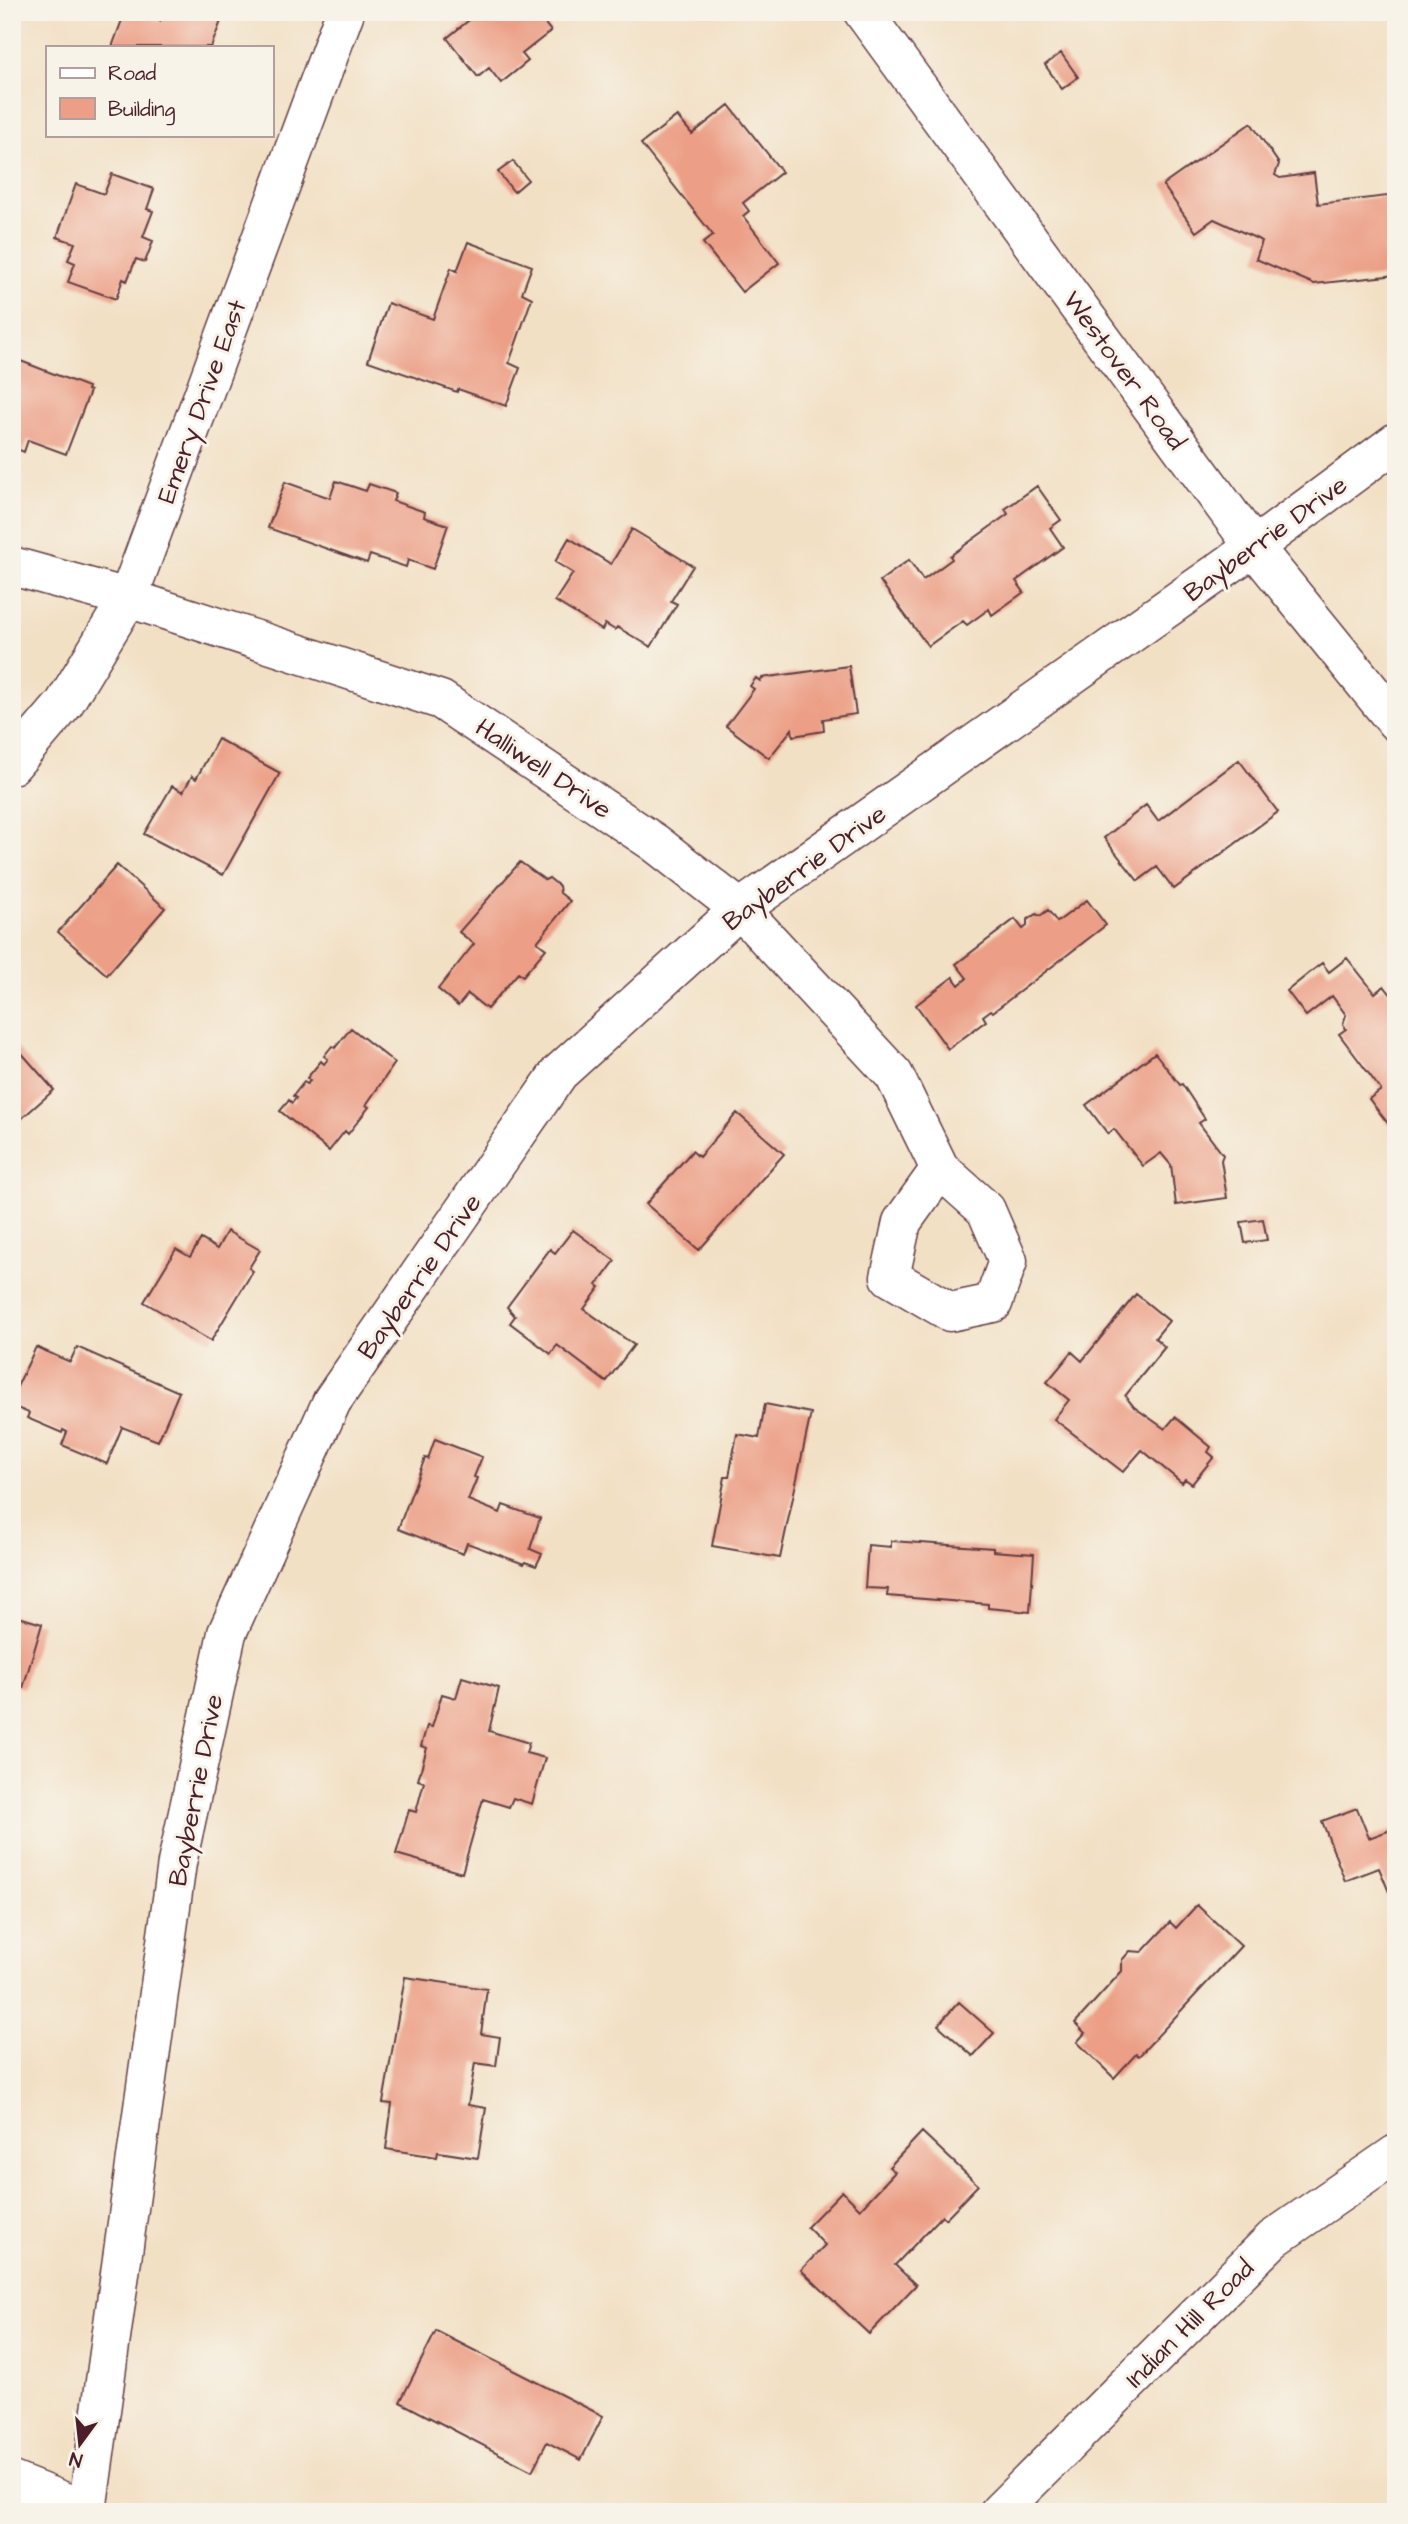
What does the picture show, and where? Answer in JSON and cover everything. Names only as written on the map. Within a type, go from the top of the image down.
[{"type":"street","name":"Emery Drive East","points":[[12,765],[64,704],[128,598],[345,12]]},
{"type":"street","name":"Westover Road","points":[[863,12],[1254,547],[1396,722]]},
{"type":"street","name":"Bayberrie Drive","points":[[89,2511],[177,1863],[227,1633],[332,1401],[559,1073],[740,909],[1254,547],[1396,442]]},
{"type":"street","name":"Halliwell Drive","points":[[12,566],[128,598],[441,700],[655,843],[740,909],[894,1075],[940,1169]]},
{"type":"street","name":"Indian Hill Road","points":[[999,2512],[1273,2239],[1396,2154]]},
{"type":"street","points":[[12,2481],[89,2511]]},
{"type":"building","points":[[125,12],[138,12],[160,21],[163,12],[214,12],[212,17],[221,21],[211,46],[112,46]]},
{"type":"building","points":[[479,12],[552,12],[542,20],[551,31],[522,54],[528,61],[501,83],[489,68],[478,77],[447,38]]},
{"type":"building","points":[[1061,53],[1078,77],[1062,89],[1045,65]]},
{"type":"building","points":[[729,105],[782,172],[743,203],[749,211],[743,216],[779,263],[742,292],[703,243],[713,235],[641,144],[677,116],[692,134]]},
{"type":"building","points":[[1251,123],[1279,164],[1275,175],[1280,178],[1314,173],[1318,204],[1396,195],[1396,275],[1314,284],[1256,259],[1262,241],[1214,219],[1196,232],[1163,185]]},
{"type":"building","points":[[513,161],[528,180],[514,192],[498,172]]},
{"type":"building","points":[[112,174],[154,189],[147,209],[153,211],[143,237],[153,241],[145,262],[136,259],[127,281],[123,279],[116,299],[68,282],[75,263],[68,260],[75,243],[57,237],[76,184],[104,194]]},
{"type":"building","points":[[468,242],[532,266],[522,293],[532,298],[509,363],[520,368],[506,406],[368,361],[388,303],[433,319],[451,268],[457,271]]},
{"type":"building","points":[[18,360],[88,387],[87,390],[90,391],[66,454],[28,440],[24,452],[12,447],[12,363],[16,364]]},
{"type":"building","points":[[336,481],[366,491],[369,484],[396,493],[393,501],[425,512],[424,517],[448,525],[433,569],[408,560],[406,567],[370,555],[367,563],[268,528],[285,482],[330,498]]},
{"type":"building","points":[[1037,486],[1061,520],[1050,528],[1063,547],[1016,581],[1024,592],[992,615],[989,609],[967,625],[963,621],[928,646],[880,581],[909,560],[923,580],[952,559],[950,556],[1008,514],[1005,509]]},
{"type":"building","points":[[632,529],[693,566],[671,601],[677,604],[651,647],[617,627],[615,630],[605,624],[602,630],[555,601],[573,573],[555,562],[569,538],[611,564]]},
{"type":"building","points":[[849,666],[856,714],[823,719],[824,731],[793,736],[792,729],[769,758],[726,726],[754,689],[750,686],[756,678],[760,681],[762,678]]},
{"type":"building","points":[[218,739],[280,773],[223,875],[144,834],[172,786],[183,792],[192,776],[196,779]]},
{"type":"building","points":[[1239,760],[1278,812],[1174,889],[1157,867],[1138,881],[1104,838],[1146,805],[1158,821]]},
{"type":"building","points":[[520,862],[545,880],[549,878],[570,901],[537,942],[546,949],[523,976],[518,973],[487,1009],[468,994],[458,1006],[438,989],[474,944],[459,932]]},
{"type":"building","points":[[117,865],[165,908],[107,975],[58,932]]},
{"type":"building","points":[[1087,900],[1106,925],[993,1012],[991,1010],[983,1016],[986,1021],[948,1049],[916,1005],[953,977],[959,985],[967,978],[956,964],[1015,919],[1023,929],[1027,926],[1027,920],[1048,910],[1057,922]]},
{"type":"building","points":[[1347,958],[1375,993],[1384,986],[1396,1001],[1396,1121],[1390,1126],[1369,1099],[1381,1090],[1339,1034],[1346,1029],[1343,1024],[1346,1015],[1332,996],[1306,1016],[1287,991],[1322,963],[1329,972]]},
{"type":"building","points":[[351,1028],[395,1063],[366,1105],[369,1107],[348,1134],[345,1131],[329,1151],[280,1111],[289,1100],[292,1103],[296,1098],[293,1096],[304,1082],[307,1084],[310,1081],[307,1078],[321,1061],[324,1064],[328,1059],[324,1056],[332,1046],[335,1048]]},
{"type":"building","points":[[12,1042],[54,1090],[12,1127]]},
{"type":"building","points":[[1155,1053],[1180,1085],[1182,1084],[1205,1119],[1199,1123],[1223,1155],[1221,1160],[1227,1198],[1176,1205],[1171,1165],[1161,1153],[1143,1166],[1114,1129],[1108,1134],[1086,1105]]},
{"type":"building","points":[[737,1113],[784,1154],[699,1250],[646,1204],[692,1151],[699,1157]]},
{"type":"building","points":[[1263,1219],[1267,1240],[1245,1243],[1241,1222]]},
{"type":"building","points":[[573,1230],[615,1261],[597,1285],[600,1287],[584,1309],[634,1345],[606,1382],[557,1345],[551,1354],[510,1323],[515,1316],[507,1307],[550,1249],[555,1253]]},
{"type":"building","points":[[227,1231],[260,1250],[249,1268],[253,1271],[211,1341],[144,1302],[176,1249],[190,1257],[201,1239],[217,1249]]},
{"type":"building","points":[[1136,1294],[1169,1321],[1155,1338],[1165,1347],[1125,1396],[1134,1407],[1165,1429],[1175,1417],[1211,1447],[1208,1452],[1214,1457],[1192,1484],[1185,1479],[1182,1483],[1142,1450],[1123,1472],[1054,1419],[1069,1400],[1047,1382],[1072,1352],[1082,1361]]},
{"type":"building","points":[[36,1347],[70,1362],[77,1347],[179,1392],[158,1441],[122,1427],[107,1464],[62,1445],[67,1432],[63,1430],[62,1433],[27,1418],[29,1413],[12,1406],[12,1397]]},
{"type":"building","points":[[765,1404],[811,1413],[780,1558],[712,1546],[725,1477],[729,1477],[737,1434],[759,1438]]},
{"type":"building","points":[[435,1439],[482,1457],[468,1500],[500,1513],[503,1505],[540,1518],[530,1549],[542,1554],[536,1566],[467,1543],[463,1554],[398,1529]]},
{"type":"building","points":[[891,1541],[993,1548],[993,1551],[1034,1554],[1030,1612],[988,1608],[988,1604],[887,1596],[888,1589],[865,1588],[868,1545],[891,1547]]},
{"type":"building","points":[[12,1615],[42,1624],[23,1688],[12,1685]]},
{"type":"building","points":[[462,1677],[499,1688],[489,1731],[529,1743],[526,1753],[545,1758],[532,1804],[513,1798],[509,1807],[483,1799],[462,1873],[396,1854],[409,1810],[416,1812],[424,1782],[418,1780],[427,1748],[421,1746],[427,1726],[432,1727],[442,1694],[456,1698]]},
{"type":"building","points":[[1357,1808],[1369,1838],[1396,1828],[1396,1889],[1389,1892],[1379,1868],[1345,1881],[1322,1821]]},
{"type":"building","points":[[1197,1905],[1241,1946],[1139,2056],[1136,2054],[1114,2078],[1077,2042],[1085,2033],[1075,2023],[1122,1971],[1122,1960],[1130,1951],[1142,1952],[1170,1922],[1176,1928]]},
{"type":"building","points":[[405,1977],[487,1989],[481,2034],[500,2037],[496,2066],[475,2063],[468,2105],[486,2108],[478,2158],[438,2152],[437,2157],[386,2149],[392,2104],[383,2103]]},
{"type":"building","points":[[959,2002],[994,2033],[973,2056],[938,2025]]},
{"type":"building","points":[[922,2132],[978,2185],[945,2219],[942,2216],[895,2265],[916,2285],[869,2334],[801,2270],[825,2245],[807,2227],[842,2191],[860,2209],[895,2172],[889,2167]]},
{"type":"building","points":[[436,2331],[603,2416],[581,2460],[547,2442],[532,2471],[400,2402]]}]
